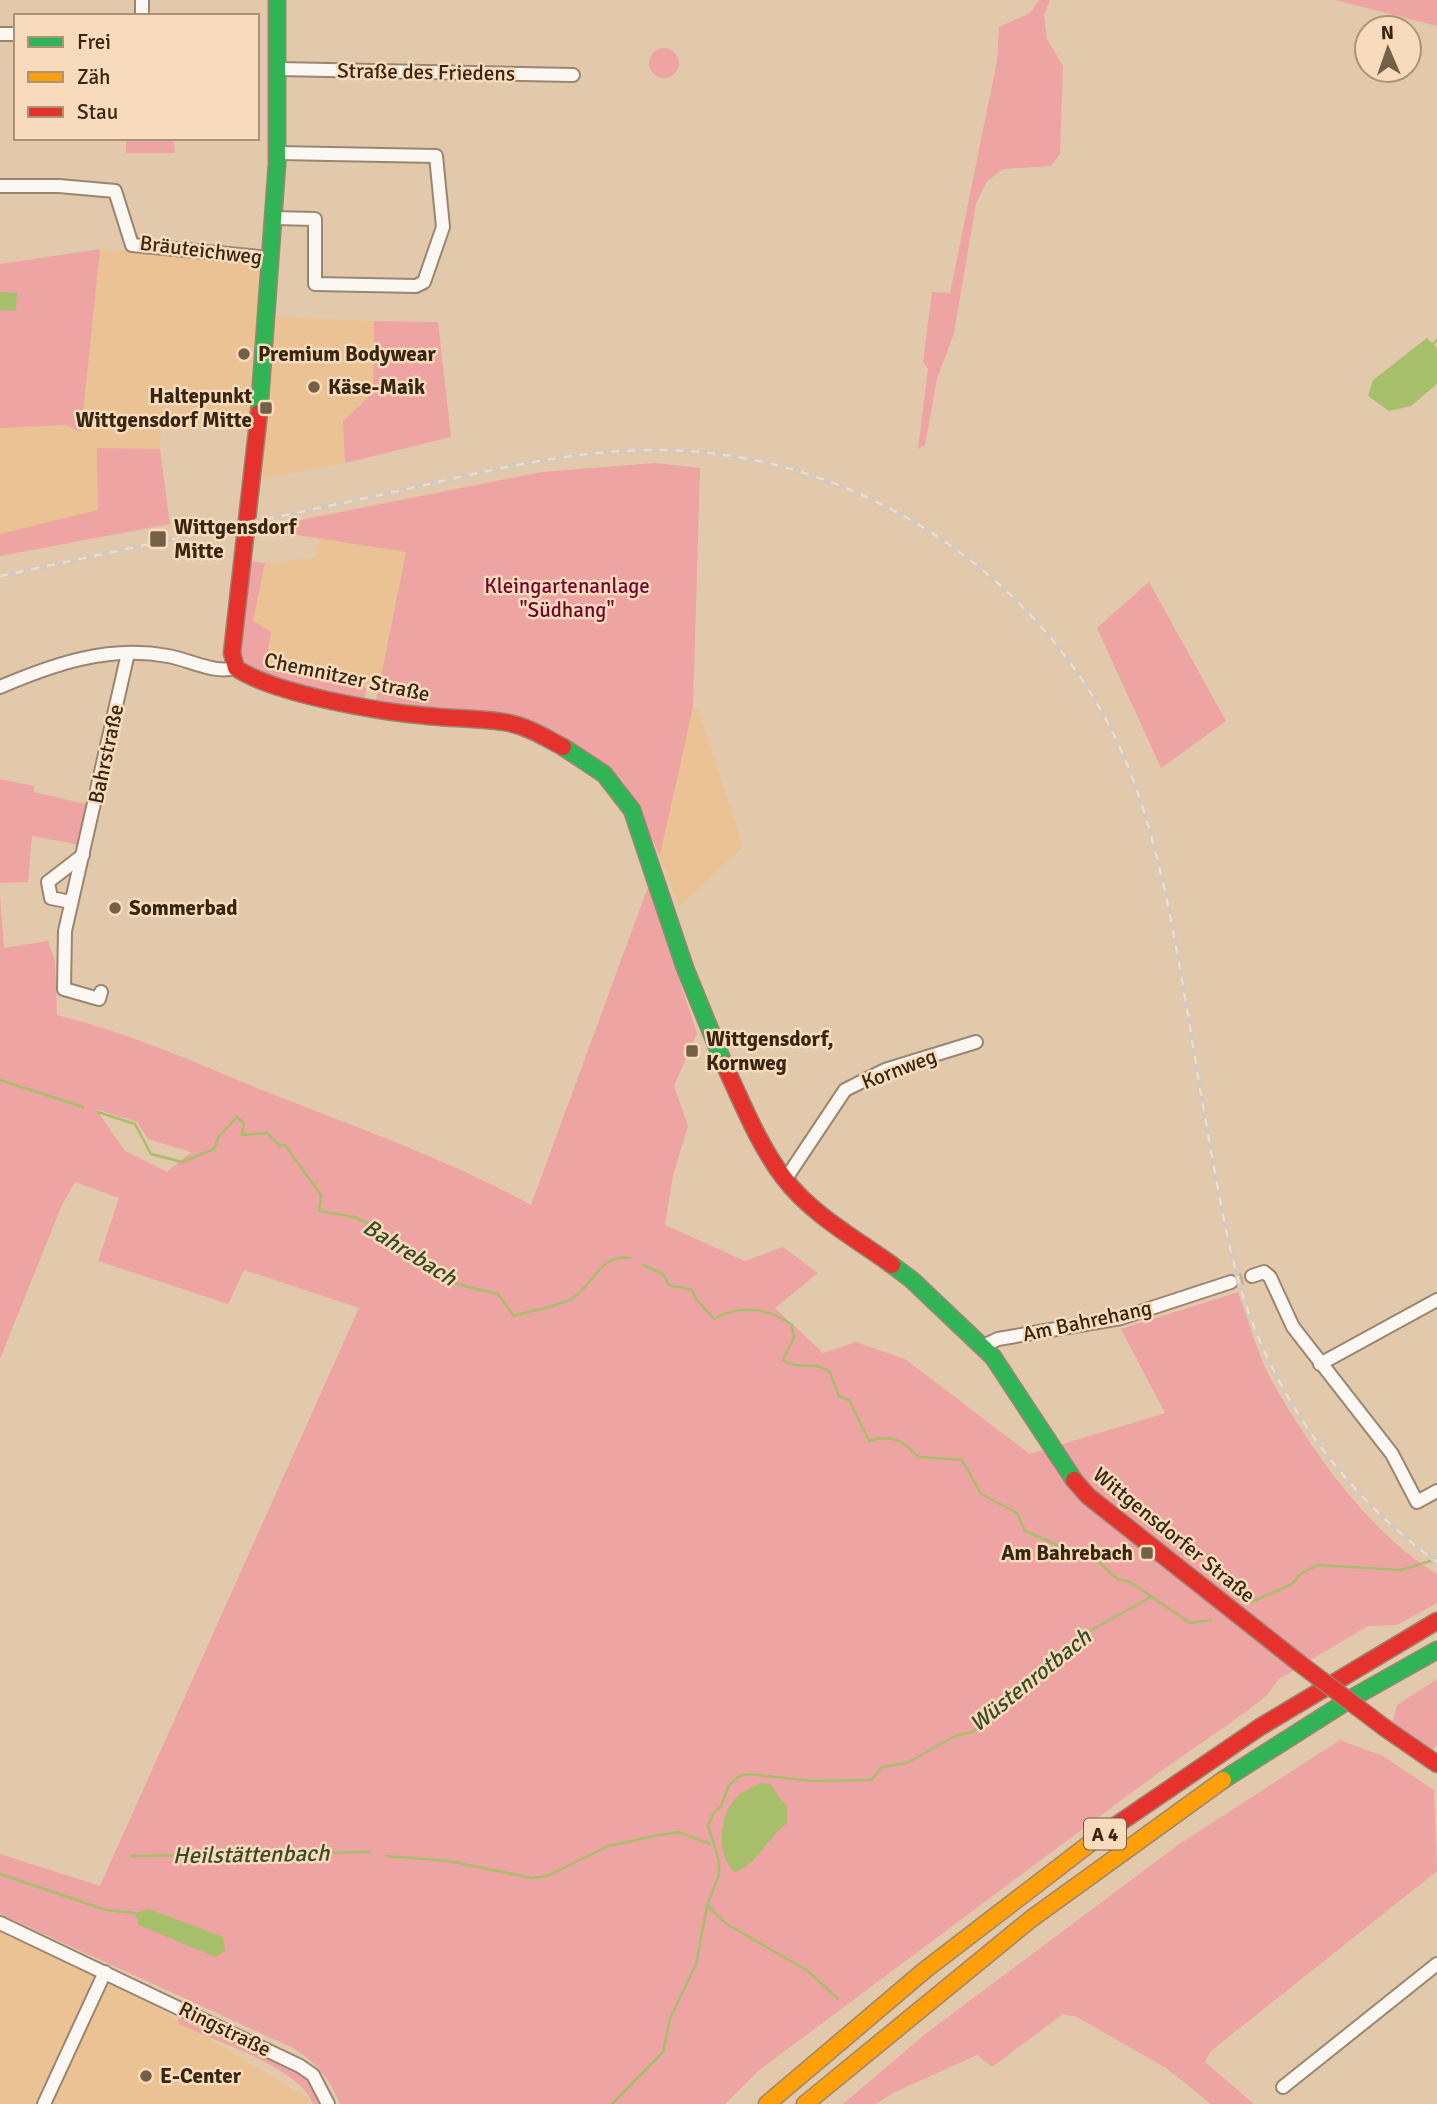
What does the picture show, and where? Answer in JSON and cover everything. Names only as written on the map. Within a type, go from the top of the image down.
[{"type":"main road","name":"Chemnitzer Straße","points":[[277,0],[278,153],[254,467],[232,653],[236,668],[255,681],[318,697],[424,716],[508,723],[529,729],[578,755],[604,774],[632,810],[656,874],[685,968],[733,1084]]},
{"type":"main road","name":"Wittgensdorfer Straße","points":[[733,1084],[765,1150],[785,1180],[817,1211],[922,1287],[983,1346],[1008,1377],[1071,1477],[1088,1496],[1299,1662],[1437,1764]]},
{"type":"main road","name":"A 4","points":[[767,2104],[932,1964],[1067,1861],[1185,1776],[1302,1700],[1437,1621]]},
{"type":"main road","name":"A 4","points":[[805,2104],[921,2006],[1133,1844],[1328,1714],[1437,1650]]},
{"type":"street","name":"Straße des Friedens","points":[[279,69],[573,75]]},
{"type":"street","points":[[273,218],[315,219],[315,284],[416,286],[424,282],[443,227],[436,156],[278,153]]},
{"type":"street","name":"Bräuteichweg","points":[[0,187],[59,186],[115,191],[132,245],[271,258]]},
{"type":"street","points":[[0,687],[42,669],[88,655],[128,653],[168,656],[222,672],[236,668]]},
{"type":"street","name":"Bahrstraße","points":[[101,992],[99,999],[64,989],[64,947],[71,902],[128,653]]},
{"type":"street","points":[[71,902],[51,898],[47,887],[56,874],[83,855]]},
{"type":"street","name":"Kornweg","points":[[785,1180],[845,1090],[884,1070],[976,1042]]},
{"type":"street","points":[[1252,1276],[1264,1272],[1270,1277],[1293,1327],[1392,1454],[1417,1502],[1437,1491]]},
{"type":"street","name":"Am Bahrehang","points":[[983,1346],[998,1339],[1121,1318],[1231,1282]]},
{"type":"street","points":[[1320,1364],[1437,1300]]},
{"type":"street","name":"Ringstraße","points":[[0,1923],[300,2066],[313,2075],[328,2104]]},
{"type":"street","points":[[1283,2087],[1437,1964]]},
{"type":"street","points":[[44,2104],[105,1972]]},
{"type":"shaded area","points":[[100,249],[256,264],[263,270],[261,316],[374,321],[373,393],[343,421],[345,463],[259,480],[263,423],[192,419],[191,430],[161,429],[160,449],[97,448],[98,511],[0,534],[0,428],[66,425],[81,431]]},
{"type":"shaded area","points":[[0,292],[17,293],[16,311],[0,310]]},
{"type":"shaded area","points":[[1427,338],[1437,348],[1437,384],[1411,406],[1389,411],[1368,396],[1373,380]]},
{"type":"shaded area","points":[[320,538],[406,552],[379,688],[265,663],[271,632],[253,622],[265,563],[315,558]]},
{"type":"shaded area","points":[[693,707],[698,709],[743,847],[679,907],[660,855]]},
{"type":"shaded area","points":[[761,1783],[770,1784],[787,1807],[787,1823],[749,1864],[735,1872],[724,1856],[723,1824],[731,1804],[737,1797]]},
{"type":"shaded area","points":[[149,1909],[223,1937],[225,1951],[215,1957],[139,1925],[135,1913]]},
{"type":"shaded area","points":[[0,1930],[135,1994],[310,2099],[308,2104],[0,2104]]},
{"type":"green space","points":[[1039,0],[1050,0],[1044,15],[1047,39],[1063,66],[1060,154],[1051,166],[1003,169],[987,181],[976,204],[954,333],[937,379],[925,445],[918,449],[928,369],[923,362],[932,292],[950,293],[997,61],[999,27],[1030,13]]},
{"type":"green space","points":[[1335,0],[1437,0],[1437,26],[1423,22],[1423,14],[1390,14]]},
{"type":"green space","points":[[664,48],[675,52],[679,63],[675,74],[664,78],[653,74],[649,63],[653,52]]},
{"type":"green space","points":[[126,140],[173,140],[175,153],[126,153]]},
{"type":"green space","points":[[100,249],[81,432],[66,425],[0,428],[0,264]]},
{"type":"green space","points":[[374,321],[438,322],[451,437],[345,463],[343,421],[373,393]]},
{"type":"green space","points":[[97,448],[160,449],[170,524],[0,556],[0,534],[98,510]]},
{"type":"green space","name":"Kleingartenanlage \"Südhang\"","points":[[655,463],[700,468],[693,707],[660,855],[622,780],[565,738],[535,722],[495,714],[432,712],[376,701],[406,552],[285,533],[285,523],[542,472]]},
{"type":"green space","points":[[249,561],[265,563],[253,621],[271,632],[266,663],[362,684],[366,688],[365,698],[276,682],[247,667],[241,657],[240,637]]},
{"type":"green space","points":[[1149,582],[1226,721],[1161,768],[1097,628]]},
{"type":"green space","points":[[0,779],[34,786],[34,792],[95,806],[86,846],[32,836],[28,882],[0,883]]},
{"type":"green space","points":[[648,887],[697,1033],[674,1086],[688,1126],[673,1175],[665,1225],[745,1261],[783,1247],[818,1273],[775,1308],[823,1353],[856,1342],[905,1359],[1030,1454],[1165,1413],[1121,1329],[1238,1292],[1267,1371],[1304,1434],[1365,1513],[1388,1537],[1437,1574],[1437,1603],[1397,1625],[1368,1626],[1279,1679],[1266,1696],[1247,1711],[1147,1781],[758,2071],[725,2104],[340,2104],[321,2071],[291,2047],[0,1914],[0,1854],[100,1886],[359,1308],[244,1270],[228,1304],[98,1261],[119,1198],[75,1182],[61,1207],[0,1359],[0,895],[4,948],[48,941],[55,961],[57,1015],[110,1030],[161,1049],[398,1143],[466,1172],[531,1205]],"holes":[[[96,1109],[137,1122],[148,1139],[191,1152],[167,1172],[125,1151]]]},
{"type":"green space","points":[[1437,1679],[1437,1745],[1432,1750],[1392,1723],[1397,1705]]},
{"type":"green space","points":[[1340,1740],[1383,1756],[1434,1790],[1437,1871],[1211,2051],[1205,2062],[1254,2104],[1211,2104],[1166,2068],[1077,2017],[1063,2014],[992,2067],[977,2055],[893,2093],[876,2104],[843,2104],[924,2035],[1178,1845]]},
{"type":"green space","points":[[178,2018],[301,2075],[314,2087],[321,2104],[313,2104],[292,2078],[274,2067],[179,2024]]},
{"type":"waterway","points":[[1433,344],[1437,340]]},
{"type":"waterway","name":"Bahrebach","points":[[0,1080],[83,1107]]},
{"type":"waterway","name":"Bahrebach","points":[[98,1112],[135,1124],[151,1154],[182,1162],[214,1149],[219,1136],[237,1117],[244,1124],[242,1135],[267,1133],[280,1146],[285,1145],[321,1195],[319,1211],[354,1217],[382,1230],[399,1247],[457,1284],[498,1294],[514,1316],[567,1301],[580,1292],[604,1265],[612,1260],[630,1258]]},
{"type":"waterway","name":"Bahrebach","points":[[643,1265],[663,1274],[669,1285],[692,1290],[696,1299],[714,1319],[734,1311],[754,1310],[774,1315],[792,1325],[794,1338],[783,1360],[794,1365],[824,1368],[830,1372],[839,1396],[849,1400],[869,1441],[884,1438],[897,1440],[919,1457],[962,1460],[981,1494],[1017,1513],[1025,1531],[1055,1544],[1065,1554],[1098,1561],[1117,1579],[1130,1582],[1190,1623],[1211,1620]]},
{"type":"waterway","name":"Bahrebach","points":[[1247,1604],[1292,1584],[1300,1574],[1318,1565],[1401,1570],[1437,1559]]},
{"type":"waterway","name":"Wüstenrotbach","points":[[612,2104],[663,2052],[670,2019],[696,1964],[707,1906],[719,1874],[719,1861],[708,1826],[713,1814],[721,1806],[729,1785],[739,1776],[749,1774],[812,1781],[871,1780],[882,1767],[907,1763],[957,1735],[973,1732],[1090,1631],[1151,1597]]},
{"type":"waterway","name":"Heilstättenbach","points":[[386,1856],[448,1861],[532,1878],[547,1876],[608,1846],[654,1836],[678,1832],[710,1844]]},
{"type":"waterway","name":"Heilstättenbach","points":[[131,1856],[370,1852]]},
{"type":"waterway","points":[[0,1874],[106,1910],[135,1913]]},
{"type":"waterway","points":[[708,1906],[725,1923],[808,1971],[838,1999]]},
{"type":"tunnel","points":[[1231,1282],[1252,1276]]},
{"type":"railway","points":[[0,576],[517,465],[621,451],[656,450],[732,456],[805,473],[875,501],[940,539],[1000,585],[1052,639],[1095,701],[1129,769],[1143,809],[1166,896],[1226,1229],[1243,1296],[1257,1335],[1296,1410],[1345,1477],[1404,1536],[1437,1562]]},
{"type":"traffic: fast","points":[[259,413],[277,164],[277,0]]},
{"type":"traffic: fast","points":[[563,747],[604,774],[632,810],[685,968],[724,1064]]},
{"type":"traffic: fast","points":[[892,1265],[912,1280],[993,1357],[1074,1480]]},
{"type":"traffic: fast","points":[[1223,1780],[1352,1698],[1437,1650]]},
{"type":"traffic: slow","points":[[805,2104],[1031,1919],[1223,1780]]},
{"type":"traffic: slow","points":[[767,2104],[925,1970],[1093,1841]]},
{"type":"traffic: jam","points":[[259,413],[232,653],[236,668],[275,686],[356,706],[408,714],[509,723],[530,730],[563,747]]},
{"type":"traffic: jam","points":[[724,1064],[758,1137],[784,1178],[807,1203],[892,1265]]},
{"type":"traffic: jam","points":[[1074,1480],[1088,1496],[1299,1663]]},
{"type":"traffic: jam","points":[[1093,1841],[1260,1727],[1437,1621]]},
{"type":"traffic: jam","points":[[1299,1663],[1385,1728]]},
{"type":"traffic: jam","points":[[1385,1728],[1437,1764]]},
{"type":"place","name":"Premium Bodywear","points":[[244,354]]},
{"type":"place","name":"Käse-Maik","points":[[314,387]]},
{"type":"place","name":"Haltepunkt Wittgensdorf Mitte","points":[[266,408]]},
{"type":"place","name":"Wittgensdorf Mitte","points":[[158,539]]},
{"type":"place","name":"Sommerbad","points":[[115,908]]},
{"type":"place","name":"Wittgensdorf, Kornweg","points":[[692,1051]]},
{"type":"place","name":"Am Bahrebach","points":[[1147,1553]]},
{"type":"place","name":"E-Center","points":[[146,2076]]}]
